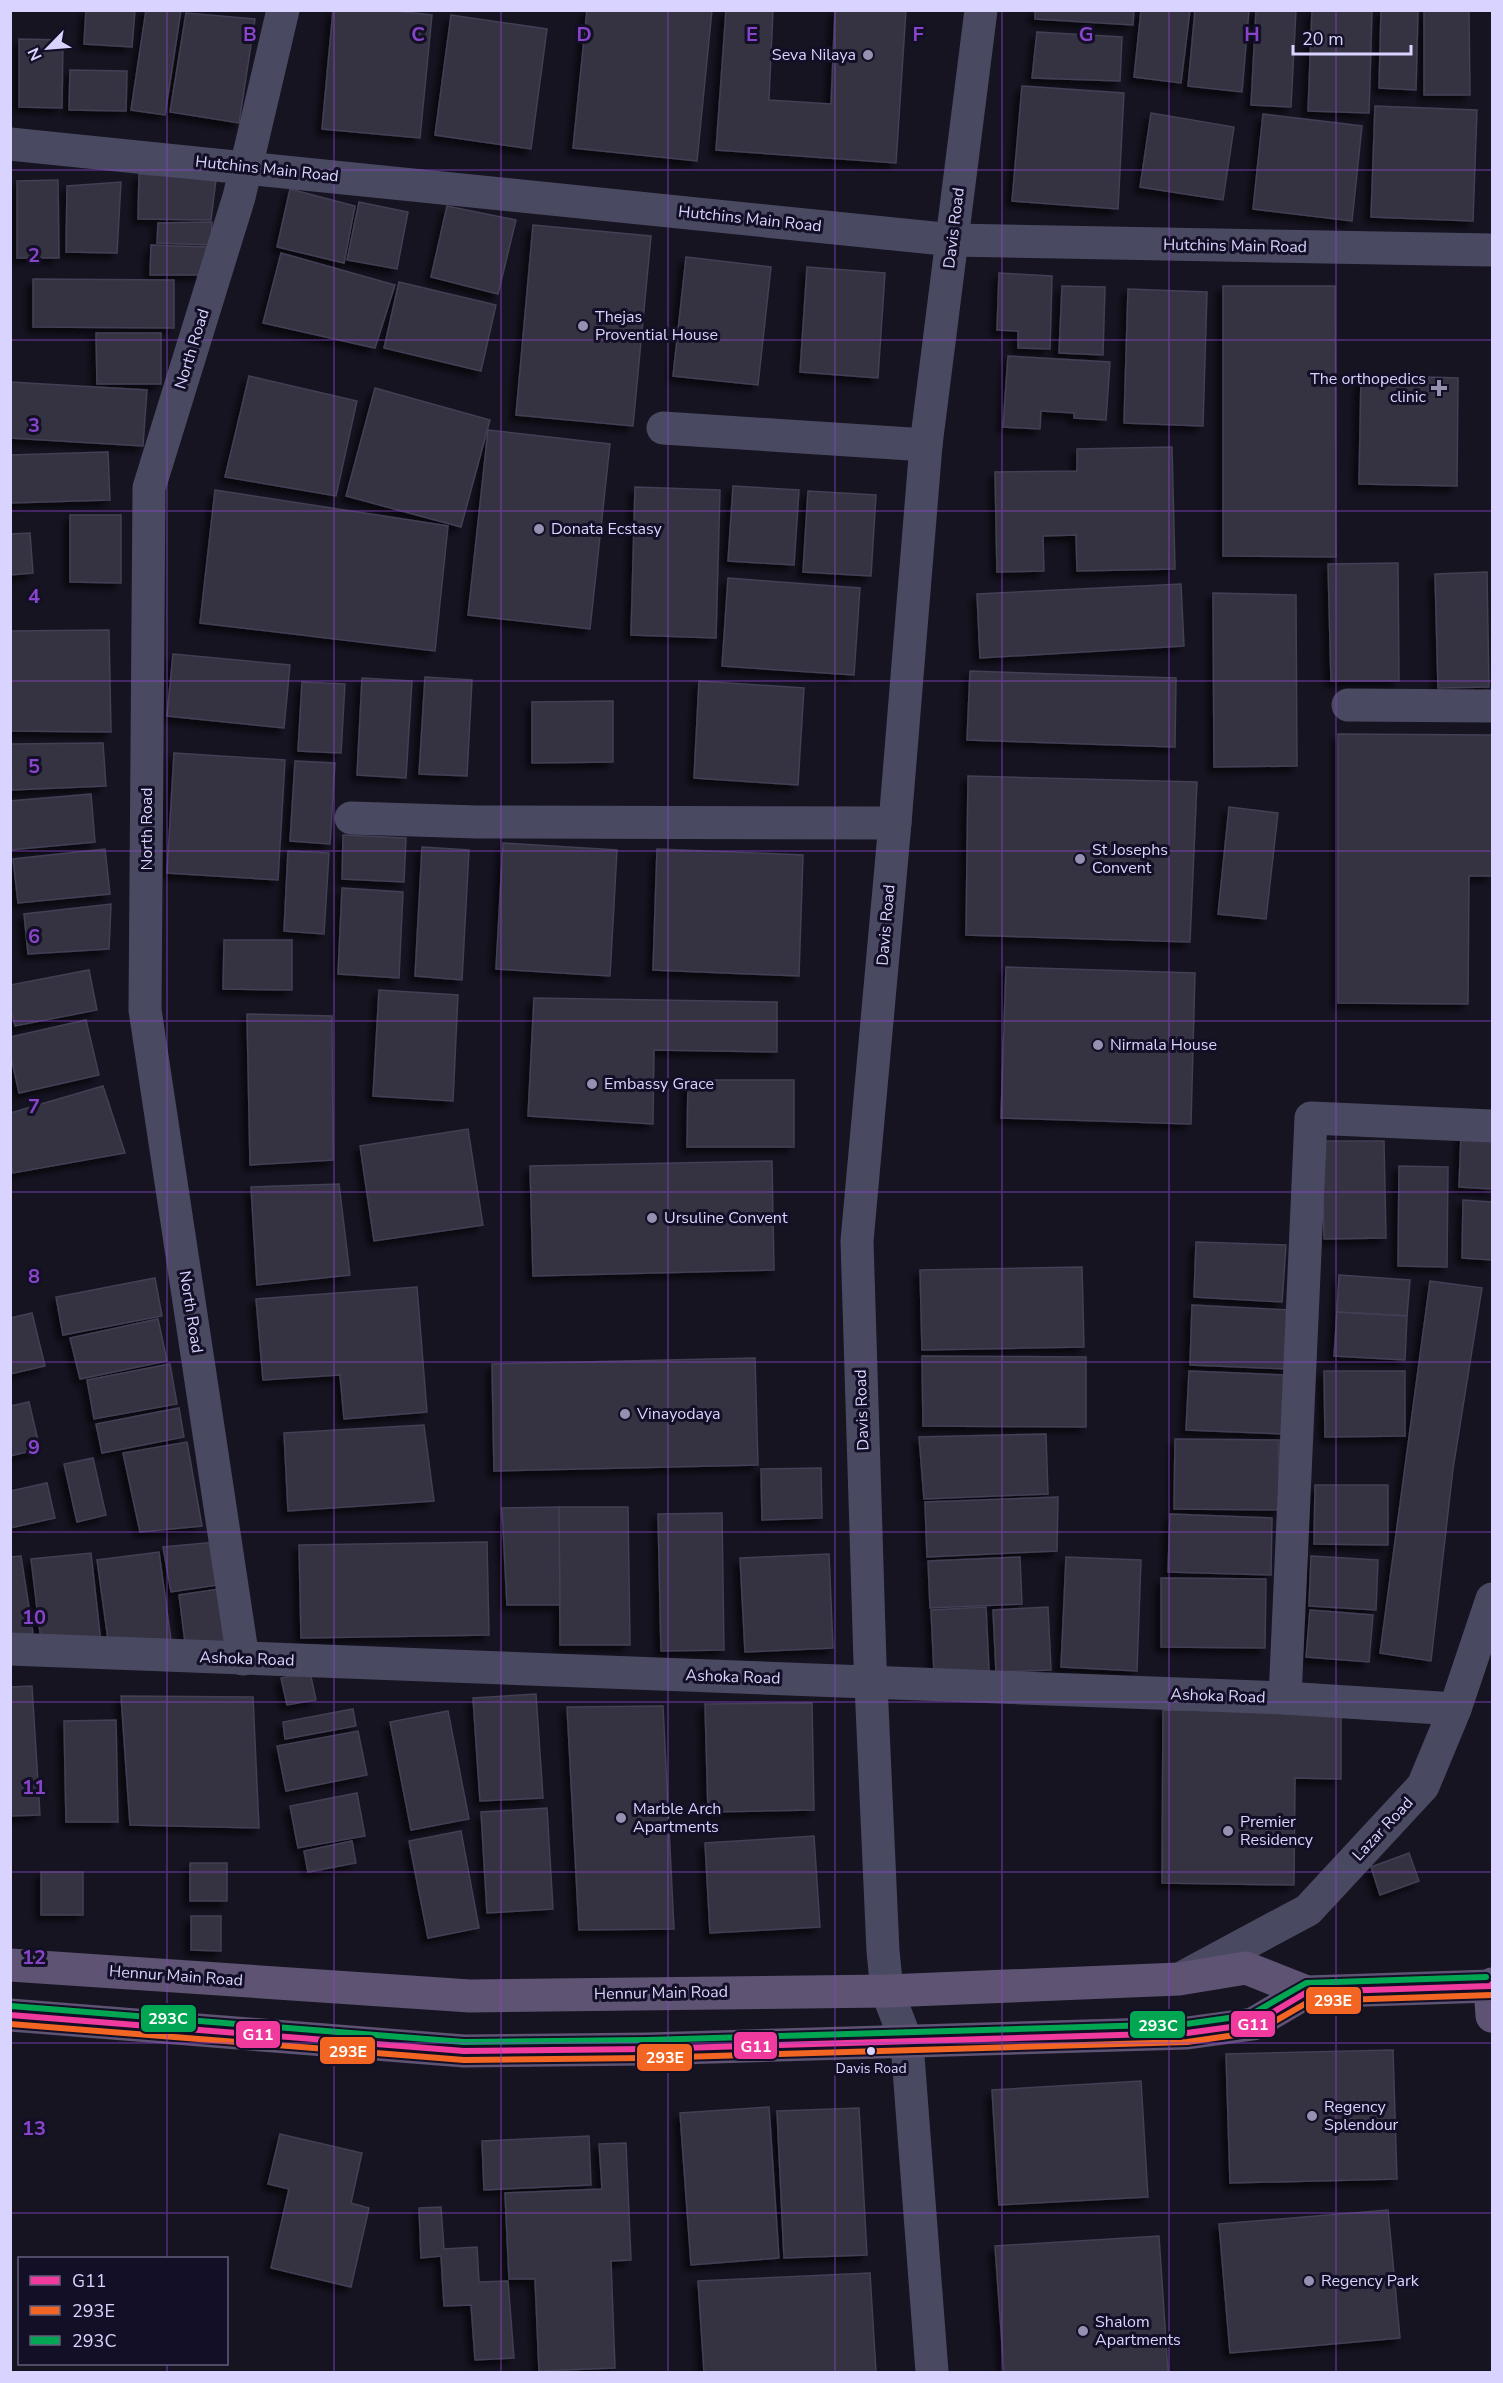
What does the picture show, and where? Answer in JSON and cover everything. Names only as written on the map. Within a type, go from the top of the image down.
[{"type":"main road","name":"Hennur Main Road","points":[[10,1965],[470,1996],[887,1991],[1179,1979],[1246,1968],[1307,1992],[1492,1995]]},
{"type":"main road","name":"Hennur Main Road","points":[[10,2015],[464,2051],[647,2049],[1187,2033],[1252,2024],[1307,1992]]},
{"type":"street","name":"North Road","points":[[243,1659],[145,1010],[149,488],[240,197],[283,10]]},
{"type":"street","name":"Davis Road","points":[[932,2373],[907,2043],[887,1991],[872,1682],[857,1240],[895,823],[926,445],[981,10]]},
{"type":"street","name":"Hutchins Main Road","points":[[10,144],[246,166],[953,240],[1492,250]]},
{"type":"street","points":[[663,428],[926,445]]},
{"type":"street","points":[[1348,705],[1492,706]]},
{"type":"street","points":[[351,818],[477,822],[895,823]]},
{"type":"street","points":[[1285,1698],[1311,1118],[1492,1126]]},
{"type":"street","name":"Lazar Road","points":[[1179,1979],[1308,1910],[1423,1786],[1455,1709],[1492,1599]]},
{"type":"street","name":"Ashoka Road","points":[[10,1649],[1285,1698],[1455,1709]]},
{"type":"building","points":[[86,10],[135,10],[132,47],[84,44]]},
{"type":"building","points":[[146,10],[181,10],[165,115],[131,110]]},
{"type":"building","points":[[333,10],[386,10],[432,15],[420,138],[322,129]]},
{"type":"building","points":[[587,10],[712,10],[697,161],[573,148]]},
{"type":"building","name":"Seva Nilaya","points":[[726,10],[773,10],[769,100],[831,104],[835,10],[906,10],[896,163],[716,150]]},
{"type":"building","points":[[1035,10],[1134,10],[1133,25],[1035,19]]},
{"type":"building","points":[[1141,10],[1190,10],[1181,83],[1134,77]]},
{"type":"building","points":[[1195,10],[1249,10],[1242,92],[1188,86]]},
{"type":"building","points":[[1256,10],[1296,10],[1291,107],[1251,105]]},
{"type":"building","points":[[1312,10],[1372,10],[1369,113],[1308,111]]},
{"type":"building","points":[[1381,10],[1418,10],[1416,90],[1379,88]]},
{"type":"building","points":[[1424,10],[1469,10],[1470,95],[1424,95]]},
{"type":"building","points":[[186,13],[255,19],[239,123],[170,112]]},
{"type":"building","points":[[451,15],[547,29],[531,149],[435,135]]},
{"type":"building","points":[[1037,32],[1122,37],[1120,81],[1032,78]]},
{"type":"building","points":[[19,39],[63,40],[62,108],[19,107]]},
{"type":"building","points":[[70,70],[127,71],[126,111],[69,110]]},
{"type":"building","points":[[1022,86],[1124,93],[1118,209],[1012,201]]},
{"type":"building","points":[[1375,106],[1477,110],[1473,221],[1371,217]]},
{"type":"building","points":[[1151,113],[1234,127],[1223,200],[1140,187]]},
{"type":"building","points":[[1263,114],[1362,126],[1352,221],[1253,209]]},
{"type":"building","points":[[139,174],[216,180],[211,220],[138,219]]},
{"type":"building","points":[[58,180],[59,258],[17,258],[17,181]]},
{"type":"building","points":[[121,182],[117,253],[66,252],[67,186]]},
{"type":"building","points":[[290,189],[355,206],[344,263],[277,247]]},
{"type":"building","points":[[359,202],[408,212],[397,269],[347,260]]},
{"type":"building","points":[[447,206],[516,220],[498,294],[431,277]]},
{"type":"building","points":[[212,222],[211,245],[157,243],[158,223]]},
{"type":"building","name":"Thejas Provential House","points":[[533,225],[651,236],[633,426],[516,415]]},
{"type":"building","points":[[151,245],[207,247],[201,275],[150,275]]},
{"type":"building","points":[[281,253],[395,285],[375,348],[263,323]]},
{"type":"building","points":[[686,257],[771,267],[758,385],[673,376]]},
{"type":"building","points":[[807,267],[885,273],[878,378],[800,372]]},
{"type":"building","points":[[999,273],[1052,276],[1050,349],[1018,348],[1018,331],[997,330]]},
{"type":"building","points":[[33,279],[174,280],[174,328],[33,327]]},
{"type":"building","points":[[399,282],[496,305],[481,371],[384,348]]},
{"type":"building","points":[[1062,286],[1105,287],[1103,355],[1059,353]]},
{"type":"building","points":[[1223,286],[1335,286],[1336,557],[1223,556]]},
{"type":"building","points":[[1128,289],[1207,292],[1203,426],[1124,423]]},
{"type":"building","points":[[96,333],[161,333],[161,384],[97,384]]},
{"type":"building","points":[[1008,356],[1110,362],[1106,420],[1074,418],[1074,413],[1041,411],[1040,429],[1003,427]]},
{"type":"building","points":[[1361,375],[1458,378],[1457,486],[1359,484]]},
{"type":"building","points":[[249,376],[357,401],[336,496],[225,477]]},
{"type":"building","points":[[10,382],[147,390],[143,446],[10,438]]},
{"type":"building","points":[[375,388],[490,420],[461,527],[346,496]]},
{"type":"building","name":"Donata Ecstasy","points":[[488,430],[610,444],[590,629],[468,615]]},
{"type":"building","points":[[1172,447],[1175,569],[1077,571],[1076,535],[1043,536],[1044,571],[997,572],[995,472],[1077,471],[1077,449]]},
{"type":"building","points":[[108,452],[110,500],[10,503],[10,455]]},
{"type":"building","points":[[733,486],[799,490],[794,565],[728,561]]},
{"type":"building","points":[[635,487],[720,490],[716,638],[631,635]]},
{"type":"building","points":[[215,490],[448,526],[435,651],[200,623]]},
{"type":"building","points":[[808,491],[876,495],[871,576],[803,572]]},
{"type":"building","points":[[70,515],[121,515],[121,583],[70,582]]},
{"type":"building","points":[[30,533],[33,573],[10,575],[10,534]]},
{"type":"building","points":[[1398,563],[1399,681],[1331,681],[1328,564]]},
{"type":"building","points":[[1487,572],[1489,687],[1438,688],[1435,574]]},
{"type":"building","points":[[728,578],[860,588],[854,675],[722,666]]},
{"type":"building","points":[[1181,584],[1184,646],[980,658],[977,594]]},
{"type":"building","points":[[1213,593],[1296,595],[1297,766],[1214,767]]},
{"type":"building","points":[[109,630],[111,732],[10,731],[10,631]]},
{"type":"building","points":[[173,654],[290,665],[284,728],[167,716]]},
{"type":"building","points":[[970,671],[1176,678],[1175,747],[967,740]]},
{"type":"building","points":[[425,677],[472,680],[467,776],[419,774]]},
{"type":"building","points":[[362,678],[412,681],[406,778],[357,775]]},
{"type":"building","points":[[699,681],[804,688],[798,785],[694,778]]},
{"type":"building","points":[[302,682],[345,684],[341,753],[298,751]]},
{"type":"building","points":[[613,701],[613,762],[532,763],[532,702]]},
{"type":"building","points":[[1338,734],[1492,735],[1492,876],[1469,876],[1468,1004],[1338,1003]]},
{"type":"building","points":[[103,743],[106,786],[12,790],[11,744]]},
{"type":"building","points":[[174,753],[285,760],[278,880],[167,873]]},
{"type":"building","points":[[295,761],[335,763],[330,844],[290,841]]},
{"type":"building","name":"St Josephs Convent","points":[[968,776],[1197,782],[1190,942],[966,935]]},
{"type":"building","points":[[91,794],[95,842],[10,850],[10,801]]},
{"type":"building","points":[[1229,807],[1278,813],[1266,919],[1218,914]]},
{"type":"building","points":[[343,835],[406,838],[404,882],[342,879]]},
{"type":"building","points":[[503,843],[617,850],[610,976],[496,969]]},
{"type":"building","points":[[422,847],[469,850],[462,980],[415,976]]},
{"type":"building","points":[[105,849],[110,894],[18,903],[13,859]]},
{"type":"building","points":[[657,849],[803,855],[799,976],[653,970]]},
{"type":"building","points":[[288,851],[329,853],[324,934],[284,931]]},
{"type":"building","points":[[342,888],[403,892],[399,978],[338,974]]},
{"type":"building","points":[[111,904],[109,949],[28,954],[24,914]]},
{"type":"building","points":[[224,940],[292,940],[292,990],[223,989]]},
{"type":"building","name":"Nirmala House","points":[[1006,967],[1195,973],[1191,1124],[1001,1118]]},
{"type":"building","points":[[89,970],[97,1010],[15,1026],[10,1005],[10,985]]},
{"type":"building","points":[[379,990],[458,995],[453,1101],[373,1096]]},
{"type":"building","name":"Embassy Grace","points":[[534,998],[777,1002],[777,1052],[654,1050],[653,1124],[528,1116]]},
{"type":"building","points":[[247,1014],[332,1016],[333,1160],[250,1165]]},
{"type":"building","points":[[86,1020],[99,1075],[19,1093],[10,1052],[10,1037]]},
{"type":"building","points":[[688,1080],[794,1080],[794,1147],[687,1147]]},
{"type":"building","points":[[103,1086],[125,1153],[13,1173],[10,1161],[10,1113]]},
{"type":"building","points":[[468,1129],[483,1225],[374,1241],[360,1146]]},
{"type":"building","points":[[1461,1134],[1492,1136],[1492,1189],[1459,1187]]},
{"type":"building","points":[[1322,1141],[1384,1141],[1386,1238],[1324,1239]]},
{"type":"building","name":"Ursuline Convent","points":[[772,1161],[774,1270],[533,1276],[530,1166]]},
{"type":"building","points":[[1399,1166],[1448,1167],[1447,1267],[1398,1266]]},
{"type":"building","points":[[339,1184],[350,1275],[257,1285],[251,1187]]},
{"type":"building","points":[[1463,1200],[1492,1202],[1492,1260],[1462,1258]]},
{"type":"building","points":[[1196,1242],[1286,1245],[1282,1302],[1194,1297]]},
{"type":"building","points":[[1082,1267],[1084,1347],[922,1350],[920,1270]]},
{"type":"building","points":[[1339,1275],[1410,1280],[1407,1316],[1337,1312]]},
{"type":"building","points":[[155,1278],[162,1316],[63,1335],[56,1297]]},
{"type":"building","points":[[1430,1281],[1482,1288],[1453,1469],[1431,1661],[1380,1653]]},
{"type":"building","points":[[417,1287],[427,1412],[344,1419],[340,1375],[263,1380],[256,1299]]},
{"type":"building","points":[[1192,1305],[1289,1310],[1287,1369],[1190,1365]]},
{"type":"building","points":[[1337,1312],[1407,1316],[1405,1360],[1334,1356]]},
{"type":"building","points":[[32,1313],[45,1366],[10,1374],[10,1318]]},
{"type":"building","points":[[158,1319],[167,1361],[80,1379],[70,1338]]},
{"type":"building","points":[[922,1356],[1086,1357],[1086,1427],[923,1426]]},
{"type":"building","name":"Vinayodaya","points":[[755,1358],[758,1465],[494,1471],[492,1364]]},
{"type":"building","points":[[170,1364],[177,1404],[94,1419],[87,1380]]},
{"type":"building","points":[[1189,1371],[1286,1375],[1284,1434],[1186,1430]]},
{"type":"building","points":[[1324,1371],[1405,1371],[1405,1436],[1325,1437]]},
{"type":"building","points":[[29,1402],[40,1449],[10,1456],[10,1406]]},
{"type":"building","points":[[179,1408],[184,1437],[102,1453],[96,1424]]},
{"type":"building","points":[[424,1425],[434,1501],[288,1511],[284,1433]]},
{"type":"building","points":[[1046,1434],[1048,1494],[924,1499],[919,1437]]},
{"type":"building","points":[[1175,1439],[1279,1440],[1279,1510],[1174,1509]]},
{"type":"building","points":[[187,1442],[202,1526],[140,1532],[123,1453]]},
{"type":"building","points":[[93,1458],[106,1515],[77,1522],[64,1464]]},
{"type":"building","points":[[821,1468],[822,1518],[762,1520],[761,1469]]},
{"type":"building","points":[[47,1483],[55,1518],[10,1528],[10,1491]]},
{"type":"building","points":[[1315,1485],[1388,1485],[1388,1545],[1314,1544]]},
{"type":"building","points":[[1058,1497],[1057,1551],[927,1557],[925,1502]]},
{"type":"building","points":[[559,1507],[628,1507],[630,1645],[560,1645]]},
{"type":"building","points":[[559,1507],[560,1605],[507,1605],[502,1508]]},
{"type":"building","points":[[722,1513],[724,1650],[661,1651],[658,1514]]},
{"type":"building","points":[[1170,1514],[1272,1518],[1271,1575],[1168,1572]]},
{"type":"building","points":[[216,1542],[223,1584],[171,1592],[163,1547]]},
{"type":"building","points":[[487,1542],[489,1635],[301,1638],[299,1545]]},
{"type":"building","points":[[159,1552],[172,1647],[109,1647],[97,1560]]},
{"type":"building","points":[[91,1553],[101,1643],[41,1641],[31,1559]]},
{"type":"building","points":[[829,1554],[833,1648],[745,1652],[740,1558]]},
{"type":"building","points":[[21,1556],[34,1640],[10,1639],[10,1557]]},
{"type":"building","points":[[1311,1556],[1378,1560],[1376,1610],[1309,1606]]},
{"type":"building","points":[[1020,1557],[1022,1604],[930,1608],[928,1561]]},
{"type":"building","points":[[1066,1557],[1141,1560],[1137,1671],[1061,1667]]},
{"type":"building","points":[[1161,1578],[1266,1579],[1265,1648],[1161,1647]]},
{"type":"building","points":[[226,1588],[235,1652],[186,1650],[179,1595]]},
{"type":"building","points":[[986,1607],[989,1671],[934,1673],[931,1610]]},
{"type":"building","points":[[1048,1607],[1051,1670],[996,1672],[993,1610]]},
{"type":"building","points":[[1310,1610],[1373,1615],[1369,1662],[1306,1657]]},
{"type":"building","points":[[310,1672],[316,1700],[287,1705],[281,1678]]},
{"type":"building","points":[[32,1686],[40,1815],[10,1816],[10,1687]]},
{"type":"building","points":[[536,1694],[543,1798],[480,1801],[473,1698]]},
{"type":"building","points":[[121,1696],[253,1697],[259,1828],[130,1825]]},
{"type":"building","points":[[812,1703],[814,1810],[708,1812],[705,1704]]},
{"type":"building","name":"Marble Arch Apartments","points":[[663,1706],[674,1929],[579,1930],[567,1707]]},
{"type":"building","points":[[353,1709],[356,1726],[285,1739],[283,1722]]},
{"type":"building","name":"Premier Residency","points":[[1163,1710],[1341,1712],[1341,1779],[1295,1778],[1294,1885],[1162,1883]]},
{"type":"building","points":[[448,1711],[469,1819],[411,1830],[390,1722]]},
{"type":"building","points":[[116,1720],[118,1822],[66,1822],[64,1721]]},
{"type":"building","points":[[358,1731],[367,1775],[286,1791],[277,1746]]},
{"type":"building","points":[[357,1793],[365,1836],[298,1848],[290,1806]]},
{"type":"building","points":[[547,1808],[553,1909],[487,1913],[481,1812]]},
{"type":"building","points":[[461,1831],[479,1928],[428,1938],[409,1841]]},
{"type":"building","points":[[814,1836],[820,1927],[710,1933],[705,1843]]},
{"type":"building","points":[[352,1841],[356,1863],[308,1872],[304,1851]]},
{"type":"building","points":[[1409,1853],[1419,1881],[1380,1895],[1371,1867]]},
{"type":"building","points":[[190,1863],[227,1863],[227,1901],[190,1901]]},
{"type":"building","points":[[41,1872],[83,1872],[83,1915],[41,1915]]},
{"type":"building","points":[[191,1916],[221,1916],[221,1951],[191,1950]]},
{"type":"building","name":"Regency Splendour","points":[[1393,2050],[1397,2179],[1230,2183],[1226,2054]]},
{"type":"building","points":[[1141,2081],[1148,2197],[999,2205],[992,2090]]},
{"type":"building","points":[[769,2107],[779,2258],[691,2265],[680,2113]]},
{"type":"building","points":[[859,2108],[867,2255],[784,2258],[777,2111]]},
{"type":"building","points":[[280,2134],[362,2153],[351,2203],[369,2208],[351,2287],[271,2268],[289,2189],[268,2184]]},
{"type":"building","points":[[589,2136],[591,2185],[484,2190],[482,2141]]},
{"type":"building","points":[[626,2143],[631,2260],[611,2261],[615,2368],[539,2371],[535,2279],[509,2279],[505,2193],[602,2189],[599,2144]]},
{"type":"building","points":[[441,2207],[444,2249],[477,2247],[479,2282],[508,2281],[514,2358],[475,2360],[471,2305],[444,2306],[441,2256],[421,2258],[419,2208]]},
{"type":"building","name":"Regency Park","points":[[1388,2210],[1400,2338],[1230,2353],[1219,2224]]},
{"type":"building","name":"Shalom Apartments","points":[[1159,2236],[1168,2372],[1004,2372],[995,2246]]},
{"type":"building","points":[[870,2273],[876,2372],[704,2372],[698,2281]]},
{"type":"transit line","name":"293C","points":[[11,2006],[464,2042],[647,2040],[1186,2024],[1250,2015],[1306,1983],[1486,1977]]},
{"type":"transit line","name":"G11","points":[[10,2015],[464,2051],[647,2049],[1187,2033],[1253,2024],[1307,1992],[1490,1986],[1492,1984]]},
{"type":"transit line","name":"293E","points":[[10,2024],[464,2060],[647,2058],[1187,2042],[1256,2032],[1310,2001],[1492,1995]]},
{"type":"place","name":"Seva Nilaya","points":[[868,55]]},
{"type":"place","name":"Thejas Provential House","points":[[583,326]]},
{"type":"place","name":"The orthopedics clinic","points":[[1439,388]]},
{"type":"place","name":"Donata Ecstasy","points":[[539,529]]},
{"type":"place","name":"St Josephs Convent","points":[[1080,859]]},
{"type":"place","name":"Nirmala House","points":[[1098,1045]]},
{"type":"place","name":"Embassy Grace","points":[[592,1084]]},
{"type":"place","name":"Ursuline Convent","points":[[652,1218]]},
{"type":"place","name":"Vinayodaya","points":[[625,1414]]},
{"type":"place","name":"Marble Arch Apartments","points":[[621,1818]]},
{"type":"place","name":"Premier Residency","points":[[1228,1831]]},
{"type":"place","name":"Davis Road","points":[[871,2051]]},
{"type":"place","name":"Regency Splendour","points":[[1312,2116]]},
{"type":"place","name":"Regency Park","points":[[1309,2281]]},
{"type":"place","name":"Shalom Apartments","points":[[1083,2331]]}]
